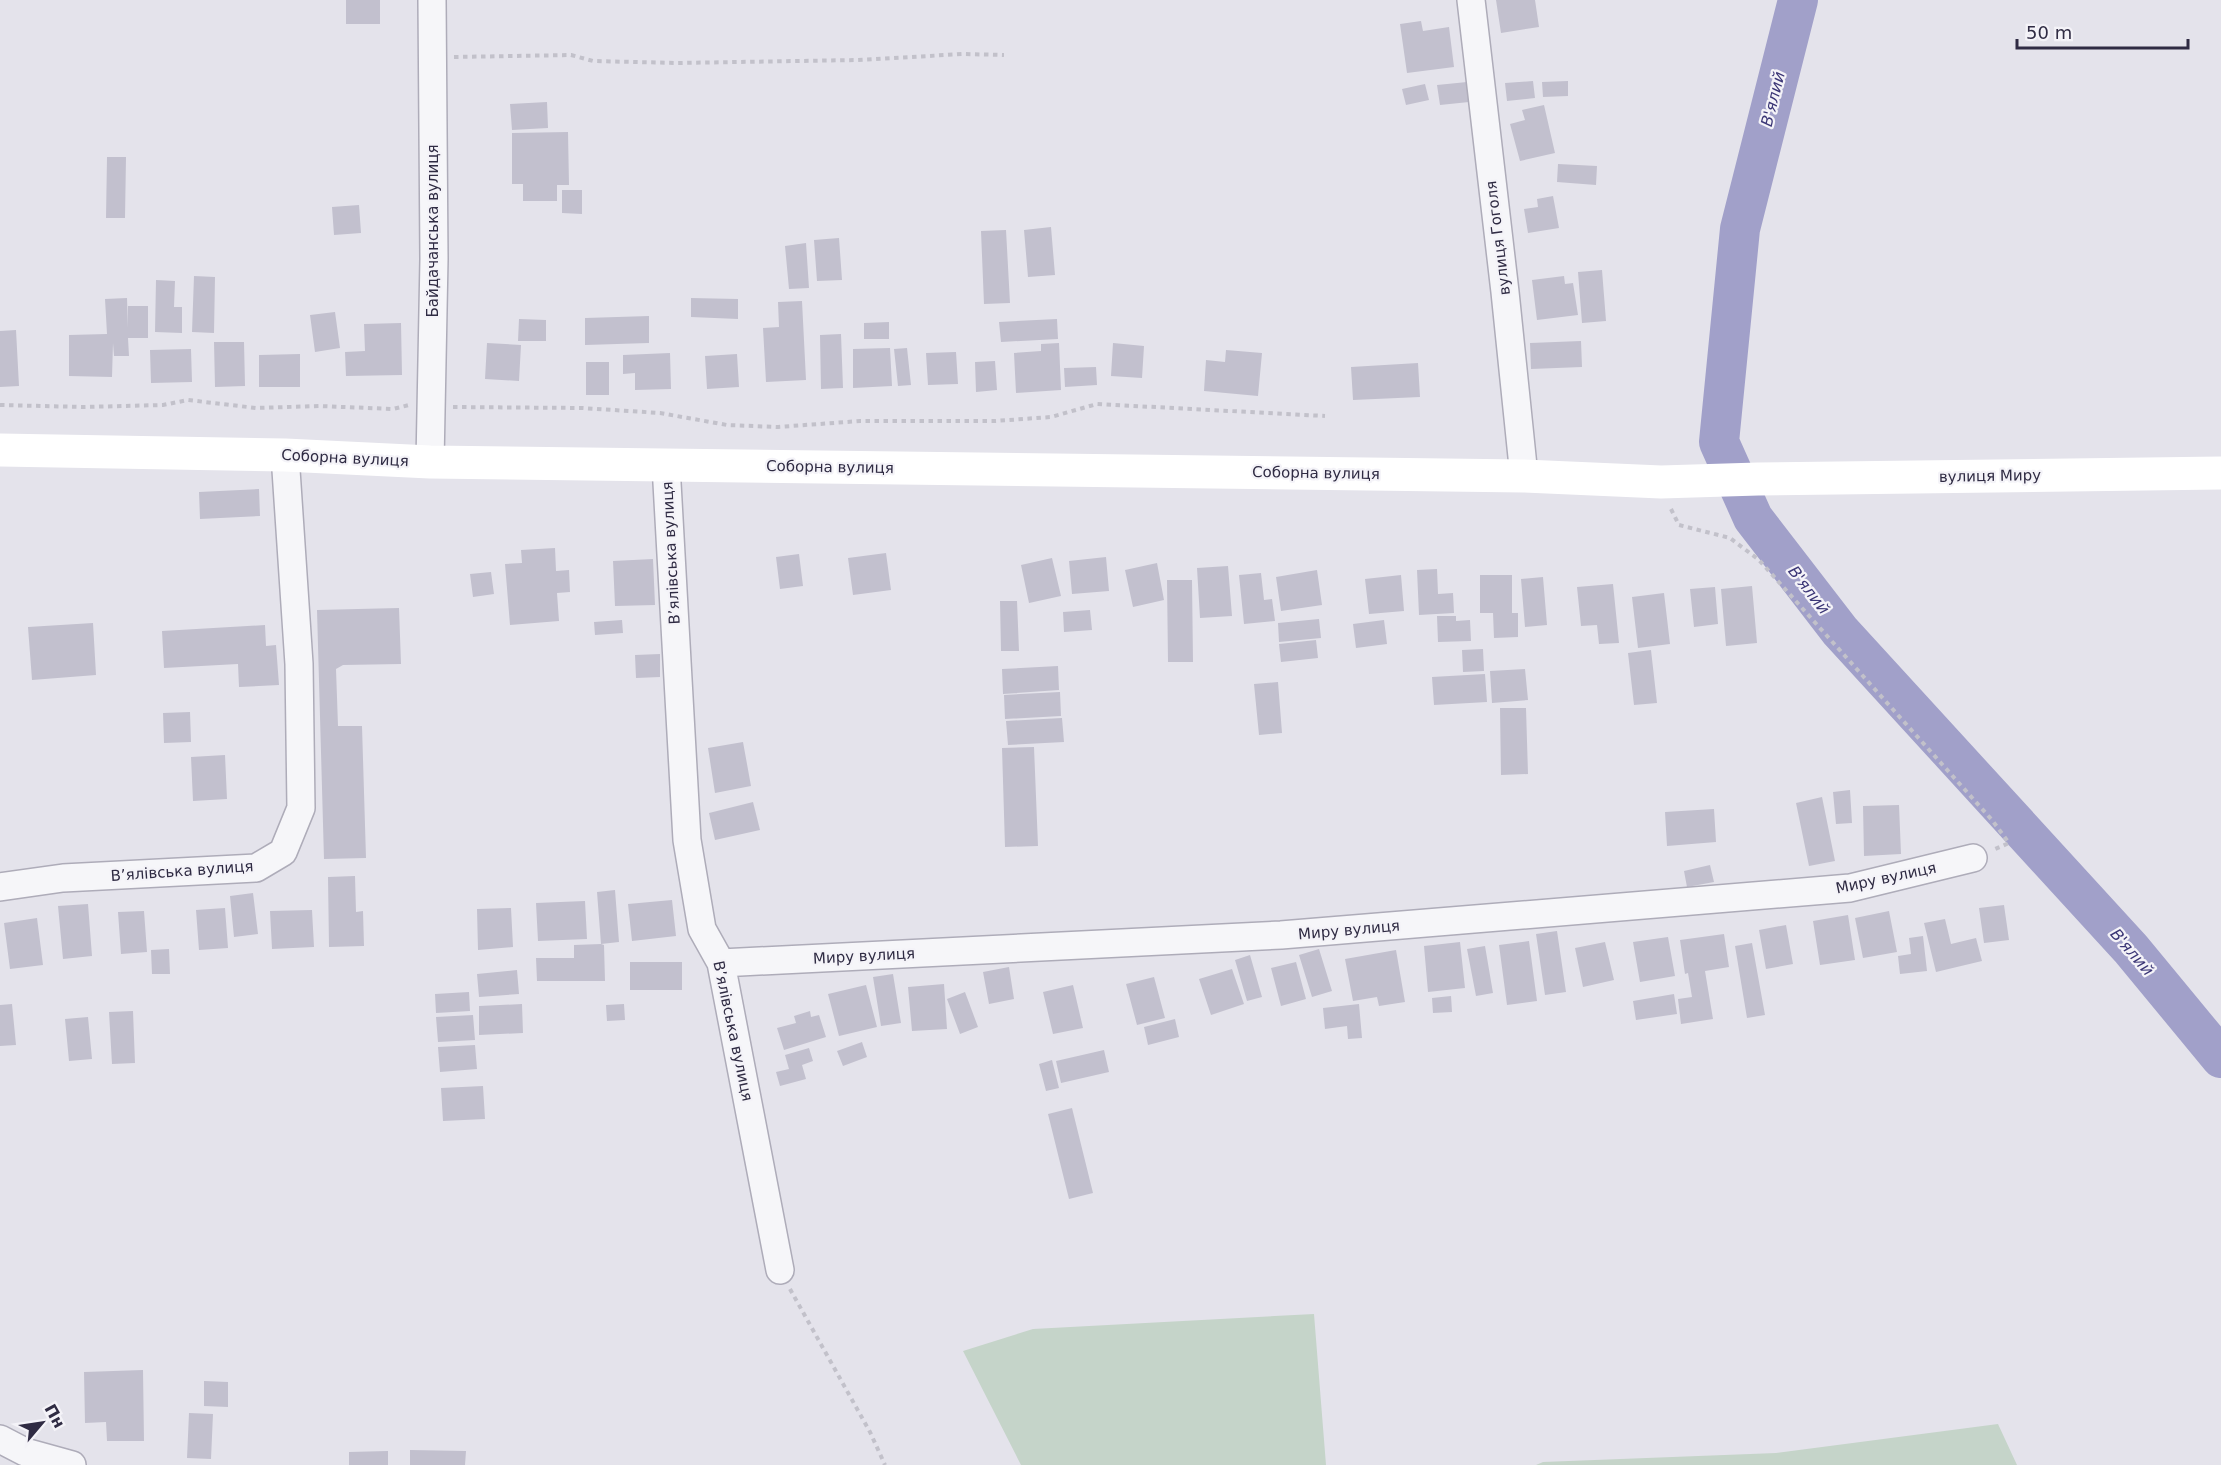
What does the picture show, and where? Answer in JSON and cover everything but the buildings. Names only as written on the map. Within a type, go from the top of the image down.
[{"type":"street","name":"Байдачанська вулиця","points":[[430,462],[434,259],[432,0]]},
{"type":"street","name":"вулиця Гоголя","points":[[1471,0],[1524,476]]},
{"type":"street","name":"Соборна вулиця","points":[[0,450],[285,454],[430,462],[1524,476],[1661,482]]},
{"type":"street","name":"В’ялівська вулиця","points":[[0,887],[63,878],[256,868],[283,852],[301,808],[299,664],[285,454]]},
{"type":"street","name":"В’ялівська вулиця","points":[[666,465],[687,840],[702,929],[721,963],[780,1270]]},
{"type":"street","name":"вулиця Миру","points":[[1661,482],[2221,473]]},
{"type":"street","name":"Миру вулиця","points":[[721,963],[1281,935],[1850,888],[1973,858]]},
{"type":"street","points":[[0,1438],[25,1452],[72,1465]]},
{"type":"path","points":[[433,58],[571,56],[593,61],[689,63],[858,60],[963,54],[1004,55]]},
{"type":"path","points":[[0,405],[84,407],[163,405],[188,400],[256,408],[320,406],[393,409],[432,399],[454,407],[593,409],[660,413],[727,425],[778,427],[860,422],[995,421],[1051,417],[1097,404],[1325,416]]},
{"type":"path","points":[[1661,482],[1665,497],[1679,525],[1730,538],[1759,560],[1992,820],[2009,843],[1973,858]]},
{"type":"path","points":[[780,1270],[870,1432],[885,1465]]},
{"type":"green space","points":[[1314,1314],[1326,1465],[1021,1465],[963,1351],[1033,1329]]},
{"type":"green space","points":[[1998,1424],[2017,1465],[1536,1465],[1543,1462],[1776,1453]]},
{"type":"waterway","name":"В'ялий","points":[[1798,0],[1740,229],[1719,442],[1753,518],[1840,631],[2131,949],[2221,1058]]}]
